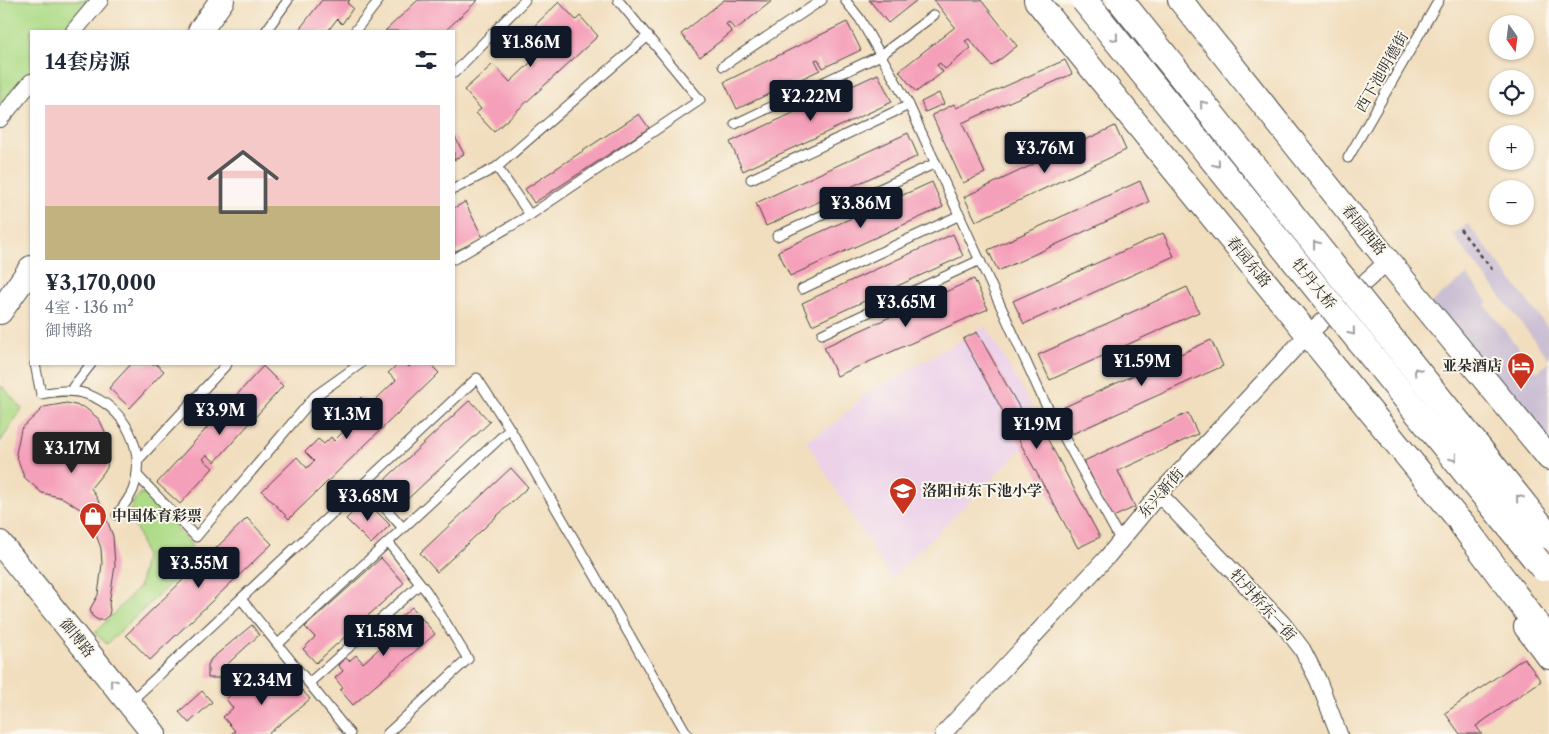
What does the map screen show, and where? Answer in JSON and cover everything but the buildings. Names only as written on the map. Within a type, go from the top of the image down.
[{"type":"main road","name":"牡丹大桥","points":[[1084,0],[1546,572]]},
{"type":"main road","name":"牡丹大桥","points":[[1120,0],[1549,536]]},
{"type":"main road","points":[[1462,524],[1549,641]]},
{"type":"street","points":[[75,30],[100,0]]},
{"type":"street","points":[[201,30],[222,0]]},
{"type":"street","name":"春园东路","points":[[1036,0],[1462,524],[1521,621],[1549,657]]},
{"type":"street","name":"春园西路","points":[[1180,0],[1388,261],[1549,458]]},
{"type":"street","points":[[0,119],[30,83]]},
{"type":"street","name":"东兴新街","points":[[943,734],[1121,541],[1159,494],[1308,334],[1388,261]]},
{"type":"street","points":[[0,312],[30,269]]},
{"type":"street","name":"牡丹桥东一街","points":[[1159,494],[1282,622],[1302,648],[1318,680],[1339,734]]},
{"type":"street","name":"御博路","points":[[0,543],[154,734]]},
{"type":"lane","points":[[267,30],[288,0]]},
{"type":"lane","points":[[356,30],[379,0]]},
{"type":"lane","points":[[455,72],[525,0]]},
{"type":"lane","points":[[455,258],[530,215],[700,100],[618,0]]},
{"type":"lane","points":[[722,66],[822,0]]},
{"type":"lane","points":[[845,0],[860,19],[909,105],[1043,398],[1121,541]]},
{"type":"lane","name":"西下池明德街","points":[[1348,158],[1439,0]]},
{"type":"lane","points":[[735,124],[881,55],[934,15]]},
{"type":"lane","points":[[455,188],[497,167],[648,36]]},
{"type":"lane","points":[[751,179],[909,105]]},
{"type":"lane","points":[[776,236],[936,163]]},
{"type":"lane","points":[[497,167],[530,215]]},
{"type":"lane","points":[[802,289],[960,215]]},
{"type":"lane","points":[[822,334],[980,260]]},
{"type":"lane","points":[[35,365],[40,394],[63,390],[85,393],[105,403],[122,418],[133,438],[138,460],[137,475],[133,490],[126,504],[116,515]]},
{"type":"lane","points":[[73,387],[90,365]]},
{"type":"lane","points":[[138,460],[226,365]]},
{"type":"lane","points":[[137,475],[196,537],[315,396],[359,365]]},
{"type":"lane","points":[[129,703],[477,378],[510,429],[687,734]]},
{"type":"lane","points":[[278,644],[510,429]]},
{"type":"lane","points":[[364,484],[404,528]]},
{"type":"lane","points":[[387,734],[468,659],[420,584],[388,542]]},
{"type":"lane","points":[[309,683],[420,584]]},
{"type":"lane","points":[[242,599],[350,734]]},
{"type":"path","points":[[1460,230],[1494,272]]},
{"type":"shaded area","points":[[1468,224],[1549,329],[1549,359],[1453,235]]},
{"type":"shaded area","points":[[1467,275],[1488,302],[1485,305],[1537,372],[1549,363],[1549,384],[1547,386],[1549,388],[1549,471],[1444,336],[1419,312]]},
{"type":"shaded area","name":"洛阳市东下池小学","points":[[986,326],[1048,435],[1020,451],[891,579],[806,441],[837,422],[864,395]]},
{"type":"green space","points":[[0,0],[100,0],[75,30],[30,30],[30,83],[0,119]]},
{"type":"green space","points":[[2,386],[22,409],[0,442],[0,390]]},
{"type":"green space","points":[[141,493],[147,496],[192,546],[178,562],[176,578],[107,644],[95,633],[140,586],[145,555],[138,532],[128,516],[135,499]]},
{"type":"place","name":"亚朵酒店","points":[[1521,390]]},
{"type":"place","name":"洛阳市东下池小学","points":[[903,515]]},
{"type":"place","name":"中国体育彩票","points":[[93,540]]}]
